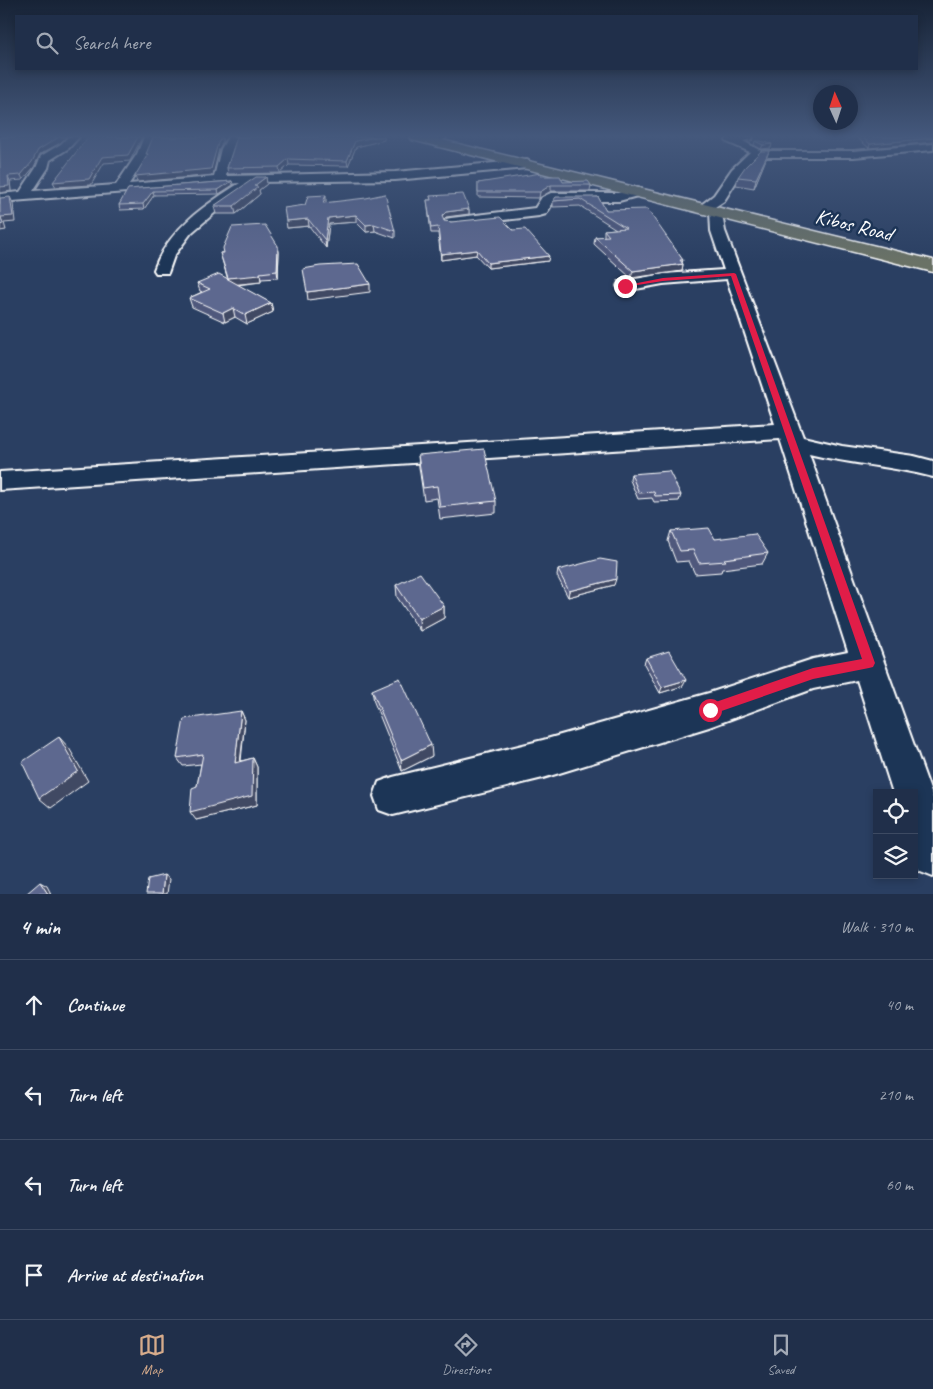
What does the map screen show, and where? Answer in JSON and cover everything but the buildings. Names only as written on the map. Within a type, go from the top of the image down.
[{"type":"main road","name":"Kibos Road","points":[[584,179],[933,266]]},
{"type":"street","points":[[24,196],[35,179]]},
{"type":"street","points":[[120,188],[126,179]]},
{"type":"street","points":[[162,270],[164,259],[177,240],[205,213],[254,179]]},
{"type":"street","points":[[0,198],[219,180],[267,179]]},
{"type":"street","points":[[732,179],[709,211],[734,274],[791,436],[911,789]]},
{"type":"street","points":[[451,222],[539,212],[543,209],[545,201],[551,197],[619,197],[636,192]]},
{"type":"street","points":[[625,286],[663,279],[734,274]]},
{"type":"street","points":[[0,481],[271,466],[519,448],[791,436],[842,454],[914,464],[933,469]]},
{"type":"street","points":[[393,796],[543,759],[710,710],[813,674],[869,663]]},
{"type":"street","points":[[918,811],[933,855]]},
{"type":"route","points":[[625,286],[663,279],[734,274],[869,663],[813,674],[710,710]]}]
